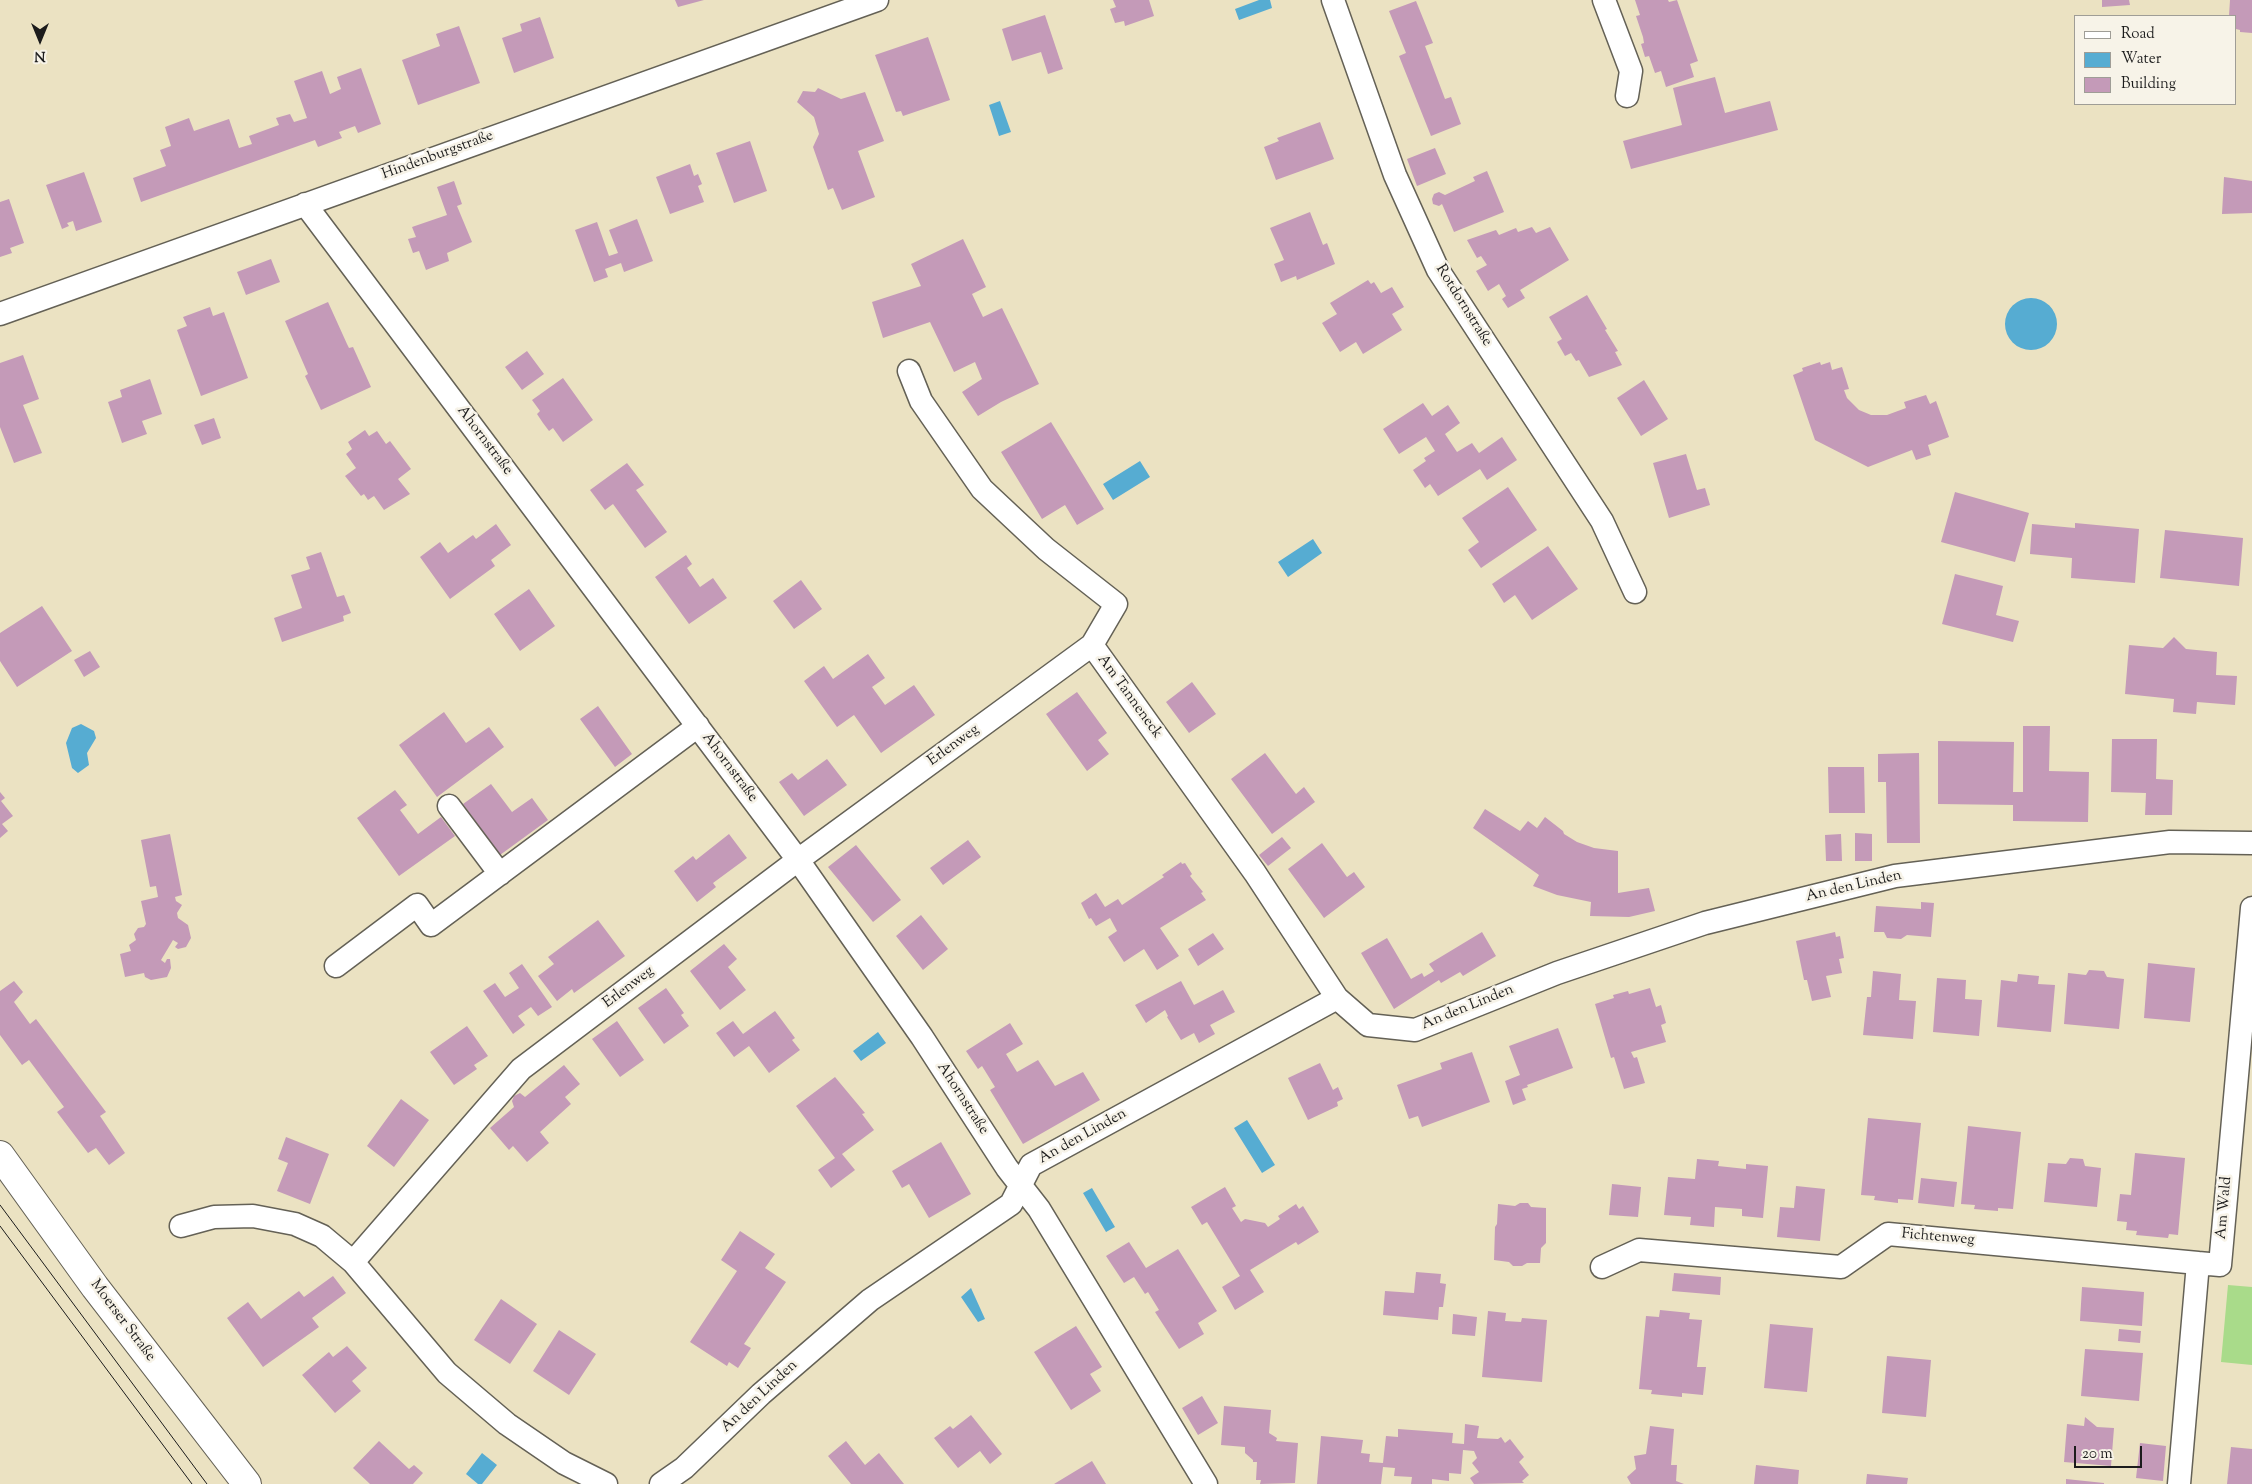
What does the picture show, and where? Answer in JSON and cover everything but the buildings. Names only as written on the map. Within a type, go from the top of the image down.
[{"type":"main road","name":"Moerser Straße","points":[[0,1155],[95,1287],[247,1484]]},
{"type":"street","name":"Hindenburgstraße","points":[[0,314],[877,0]]},
{"type":"street","name":"Rotdornstraße","points":[[1332,0],[1395,175],[1438,270],[1602,521],[1635,592]]},
{"type":"street","points":[[1604,0],[1631,71],[1627,96]]},
{"type":"street","name":"Ahornstraße","points":[[305,204],[798,860],[922,1037],[1020,1185],[1039,1209],[1206,1484]]},
{"type":"street","name":"Am Tanneneck","points":[[909,371],[921,401],[982,489],[1046,549],[1116,604],[1092,645],[1255,873],[1337,998]]},
{"type":"street","name":"Erlenweg","points":[[353,1262],[520,1069],[798,860],[1092,645]]},
{"type":"street","name":"Ahornstraße","points":[[336,966],[417,905],[431,924],[698,726]]},
{"type":"street","points":[[449,806],[500,874]]},
{"type":"street","name":"An den Linden","points":[[661,1484],[684,1468],[761,1394],[870,1300],[1012,1204],[1031,1165],[1337,998],[1368,1025],[1415,1030],[1557,972],[1705,923],[1895,876],[2170,842],[2252,843]]},
{"type":"street","name":"Am Wald","points":[[2198,1263],[2220,1265],[2252,908]]},
{"type":"street","points":[[181,1226],[214,1217],[253,1216],[295,1224],[322,1236],[353,1262],[447,1373],[507,1424],[564,1463],[606,1484]]},
{"type":"street","name":"Fichtenweg","points":[[1602,1267],[1639,1250],[1841,1267],[1888,1234],[2198,1263]]},
{"type":"street","points":[[2179,1484],[2198,1263]]},
{"type":"green space","points":[[2228,1285],[2252,1287],[2252,1365],[2221,1362]]},
{"type":"water","points":[[1259,0],[1270,0],[1272,8],[1239,20],[1235,9]]},
{"type":"water","points":[[1000,101],[1011,132],[999,136],[989,105]]},
{"type":"water","points":[[2031,298],[2041,300],[2049,306],[2055,314],[2057,324],[2055,334],[2049,342],[2041,348],[2031,350],[2021,348],[2013,342],[2007,334],[2005,324],[2007,314],[2013,306],[2021,300]]},
{"type":"water","points":[[1140,461],[1150,477],[1113,500],[1103,484]]},
{"type":"water","points":[[1313,539],[1322,553],[1288,577],[1278,562]]},
{"type":"water","points":[[81,724],[94,731],[96,738],[87,753],[89,765],[78,773],[72,768],[66,743],[72,728]]},
{"type":"water","points":[[878,1032],[886,1043],[861,1061],[853,1051]]},
{"type":"water","points":[[1247,1120],[1275,1165],[1262,1173],[1234,1128]]},
{"type":"water","points":[[1092,1188],[1115,1227],[1106,1232],[1083,1193]]},
{"type":"water","points":[[971,1288],[985,1319],[978,1322],[961,1297]]},
{"type":"water","points":[[482,1453],[497,1465],[482,1484],[478,1484],[466,1474]]},
{"type":"tram line","points":[[0,1205],[207,1484]]},
{"type":"tram line","points":[[0,1226],[192,1484]]}]
